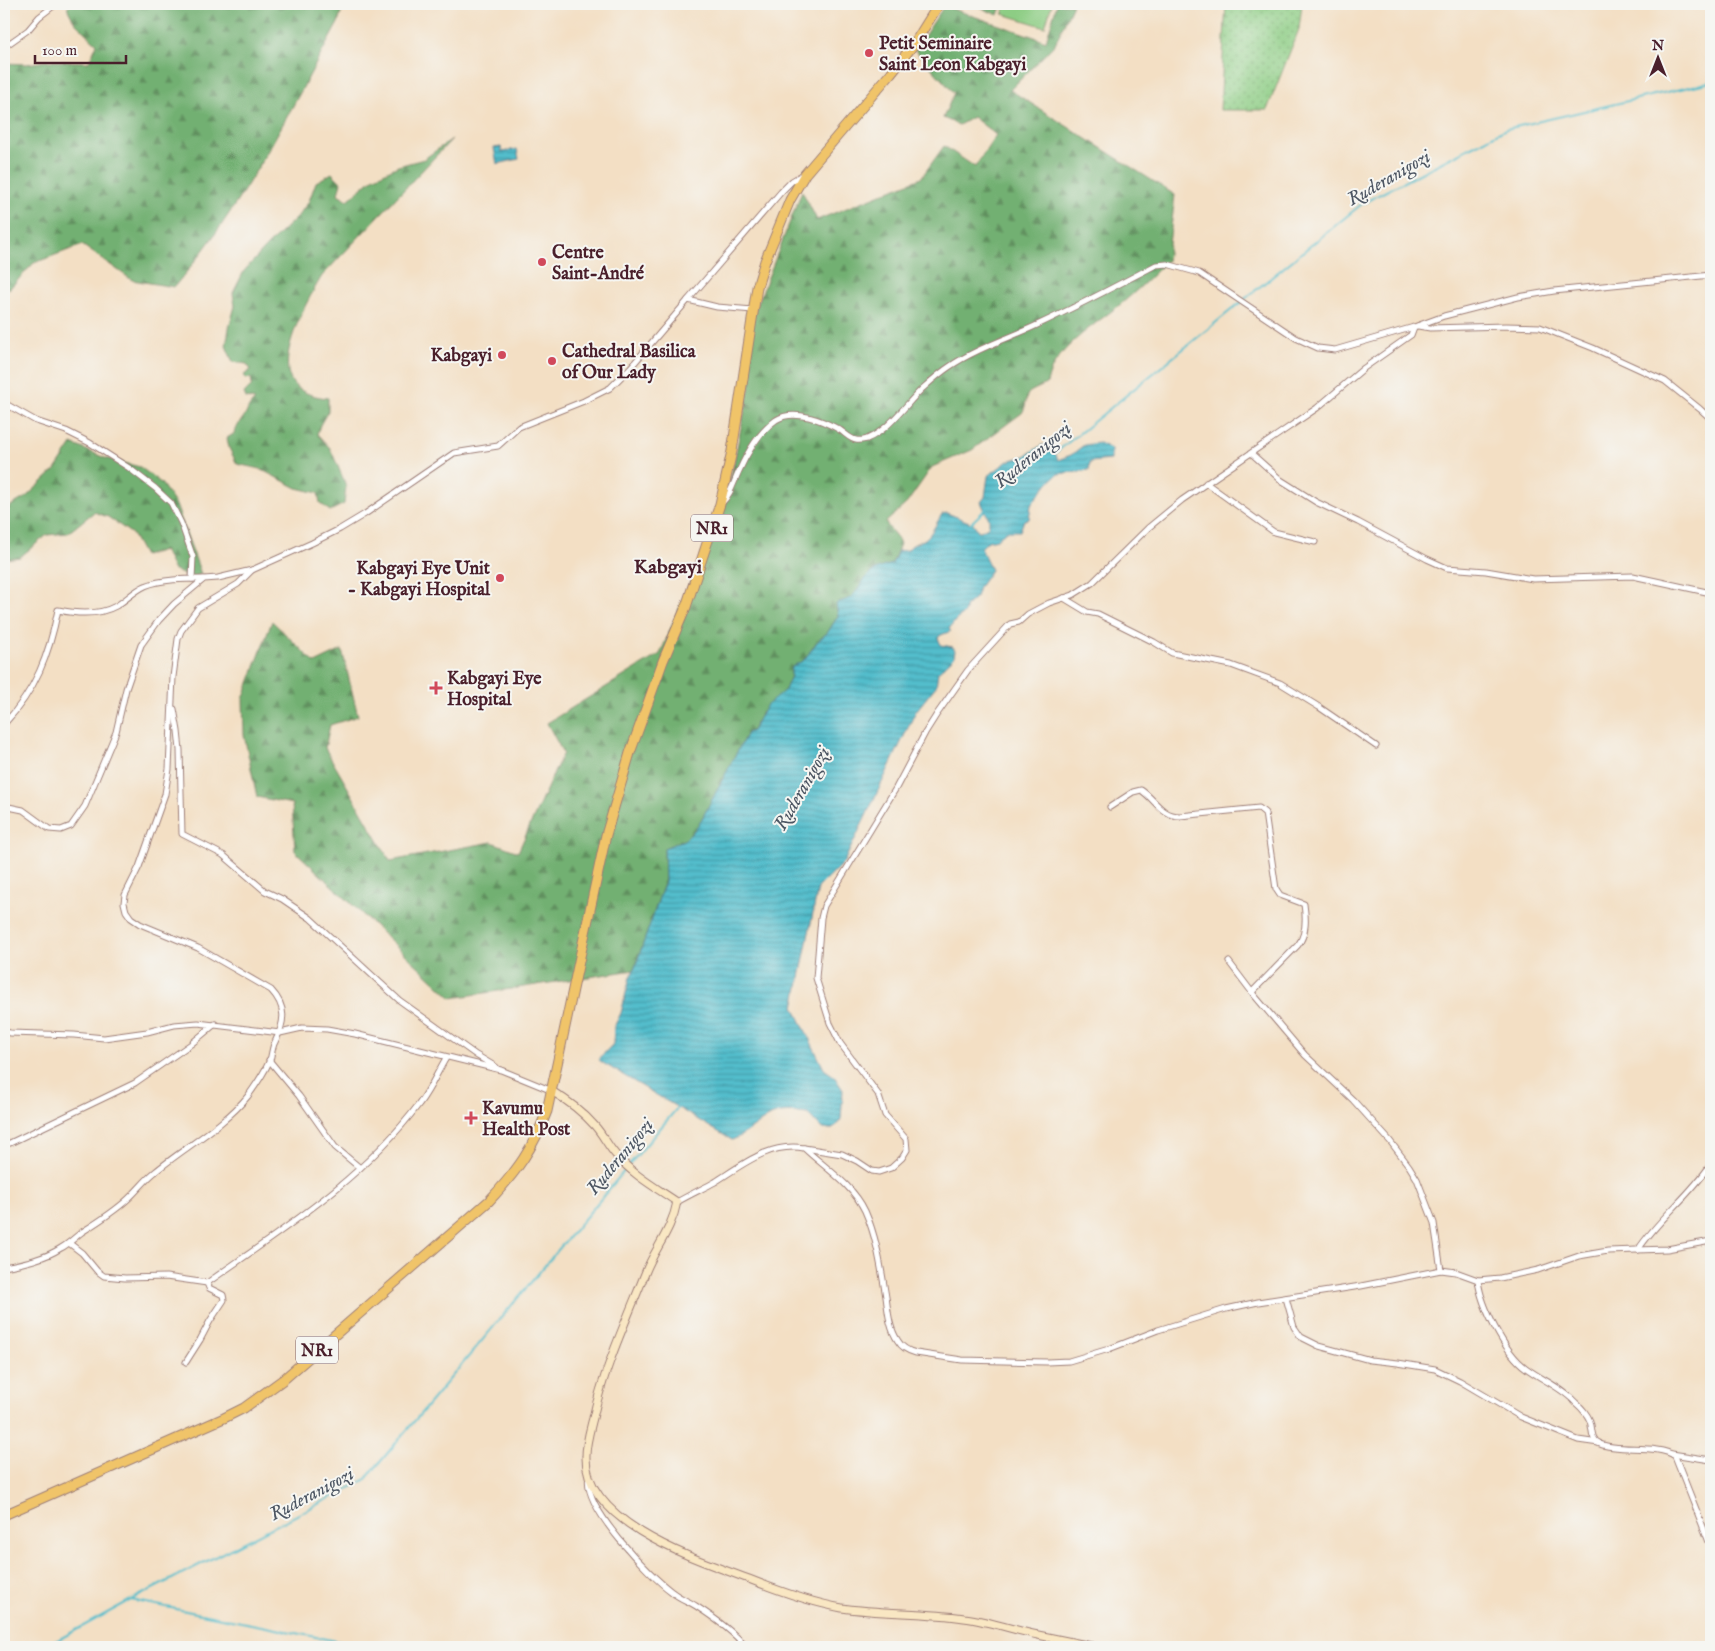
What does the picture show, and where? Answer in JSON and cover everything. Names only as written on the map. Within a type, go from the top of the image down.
[{"type":"highway","name":"NR1","points":[[4,1515],[244,1408],[284,1379],[489,1201],[518,1169],[538,1134],[546,1111],[606,835],[616,800],[663,661],[686,607],[720,504],[732,451],[757,287],[765,261],[790,200],[805,174],[914,44],[939,4]]},
{"type":"street","points":[[4,47],[28,30],[39,17],[56,4]]},
{"type":"street","points":[[4,724],[14,713],[42,669],[50,647],[58,610],[77,614],[103,611],[116,606],[147,586],[192,579],[218,578],[252,570],[340,530],[454,453],[498,446],[520,427],[584,401],[610,388],[630,368],[781,192],[792,181],[805,174]]},
{"type":"street","points":[[720,504],[730,493],[754,443],[762,433],[780,418],[788,415],[798,415],[810,418],[834,427],[852,439],[864,440],[873,436],[898,415],[924,388],[950,366],[982,349],[1081,304],[1156,265],[1167,264],[1199,273],[1244,305],[1301,341],[1327,350],[1335,350],[1458,312],[1518,297],[1554,291],[1711,275]]},
{"type":"street","points":[[688,300],[717,307],[753,310]]},
{"type":"street","points":[[1415,326],[1430,328],[1540,327],[1592,348],[1665,382],[1711,419]]},
{"type":"street","points":[[677,1202],[755,1157],[775,1149],[797,1147],[842,1154],[872,1171],[879,1172],[891,1168],[902,1158],[907,1150],[906,1139],[885,1115],[878,1094],[840,1043],[830,1023],[816,978],[821,918],[824,906],[896,788],[924,733],[968,670],[1010,624],[1018,622],[1049,602],[1073,595],[1092,583],[1148,528],[1206,483],[1252,454],[1317,408],[1364,368],[1411,335],[1415,326]]},
{"type":"street","points":[[4,403],[36,421],[66,431],[90,443],[129,468],[155,488],[171,503],[181,523],[193,557],[192,579]]},
{"type":"street","points":[[1252,454],[1281,480],[1303,494],[1447,568],[1486,571],[1532,578],[1632,576],[1711,593]]},
{"type":"street","points":[[1206,483],[1274,532],[1315,542]]},
{"type":"street","points":[[4,1267],[42,1257],[69,1243],[110,1214],[153,1174],[234,1111],[249,1095],[270,1060],[274,1043],[280,1033],[283,1018],[282,1006],[279,998],[271,990],[198,948],[140,924],[131,918],[126,911],[124,903],[125,896],[139,867],[165,794],[169,769],[173,677],[178,639],[181,631],[198,608],[238,584],[252,570]]},
{"type":"street","points":[[4,806],[23,810],[53,830],[66,828],[76,820],[96,782],[116,732],[126,689],[141,645],[159,620],[174,604],[204,579]]},
{"type":"street","points":[[1064,598],[1087,612],[1098,614],[1172,653],[1231,665],[1280,683],[1319,706],[1376,746]]},
{"type":"street","points":[[172,704],[180,750],[182,834],[223,855],[265,891],[282,898],[304,914],[330,935],[399,1000],[476,1055],[501,1070],[550,1090],[565,1099],[596,1127],[615,1154],[638,1177],[677,1202]]},
{"type":"street","points":[[1110,807],[1133,792],[1142,790],[1170,816],[1259,808],[1265,813],[1276,889],[1280,896],[1304,904],[1304,929],[1303,937],[1298,945],[1252,992]]},
{"type":"street","points":[[1229,962],[1305,1055],[1353,1100],[1378,1127],[1409,1166],[1417,1179],[1434,1223],[1441,1270]]},
{"type":"street","points":[[4,1031],[10,1033],[104,1038],[147,1032],[186,1023],[215,1024],[280,1033],[302,1028],[342,1031],[501,1070]]},
{"type":"street","points":[[4,1144],[10,1143],[135,1083],[191,1044],[215,1024]]},
{"type":"street","points":[[69,1243],[82,1252],[97,1271],[108,1277],[166,1277],[207,1283],[336,1190],[360,1168],[390,1138],[420,1103],[446,1058]]},
{"type":"street","points":[[270,1060],[299,1096],[335,1147],[360,1168]]},
{"type":"street","points":[[804,1148],[846,1184],[854,1193],[865,1212],[875,1240],[893,1331],[902,1346],[909,1352],[962,1360],[1069,1361],[1226,1309],[1441,1270],[1456,1272],[1478,1280],[1522,1275],[1579,1256],[1608,1251],[1667,1249],[1711,1241]]},
{"type":"street","points":[[1638,1250],[1647,1236],[1691,1191],[1711,1164]]},
{"type":"street","points":[[677,1202],[674,1217],[646,1272],[602,1384],[590,1432],[586,1455],[589,1475],[606,1503],[633,1527],[661,1543],[698,1561],[777,1591],[842,1608],[965,1618],[1096,1647]]},
{"type":"street","points":[[1478,1280],[1483,1301],[1500,1335],[1514,1355],[1526,1368],[1575,1401],[1586,1414],[1590,1422],[1592,1436],[1599,1443]]},
{"type":"street","points":[[186,1362],[224,1300],[223,1295],[209,1288],[207,1283]]},
{"type":"street","points":[[1286,1298],[1294,1327],[1301,1336],[1319,1346],[1370,1360],[1398,1362],[1434,1369],[1460,1381],[1521,1417],[1578,1440],[1711,1460]]},
{"type":"street","points":[[1672,1454],[1679,1464],[1711,1547]]},
{"type":"street","points":[[589,1475],[587,1482],[603,1518],[631,1553],[673,1593],[696,1606],[724,1627],[746,1647]]},
{"type":"green space","points":[[72,4],[344,4],[338,23],[263,160],[199,257],[174,287],[132,280],[82,245],[34,263],[9,289],[4,286],[4,63],[89,62],[97,44],[75,23],[67,8]]},
{"type":"green space","points":[[971,4],[1002,4],[998,15]]},
{"type":"green space","points":[[1006,4],[1052,4],[1045,27],[1003,14]]},
{"type":"green space","points":[[1057,4],[1073,4],[1055,44],[1010,90],[1175,195],[1167,261],[1133,294],[1069,346],[1051,370],[1047,383],[1028,394],[1022,413],[972,450],[932,467],[907,503],[886,522],[900,544],[892,564],[873,571],[864,580],[855,594],[836,604],[838,616],[828,632],[817,642],[804,660],[793,666],[785,690],[761,713],[759,721],[756,722],[752,731],[747,733],[698,826],[686,839],[664,848],[665,881],[634,970],[452,998],[295,851],[292,804],[257,797],[244,735],[243,699],[272,621],[315,663],[342,650],[358,716],[330,725],[325,748],[390,861],[492,842],[518,852],[563,753],[547,723],[660,654],[698,563],[724,509],[750,385],[750,323],[802,191],[817,220],[921,178],[944,146],[975,167],[996,135],[973,117],[959,125],[943,118],[954,93],[915,50],[944,6],[1046,41]]},
{"type":"green space","points":[[1226,4],[1302,4],[1299,29],[1267,110],[1220,110]]},
{"type":"green space","points":[[452,139],[322,276],[300,316],[294,333],[289,350],[288,366],[291,379],[302,391],[328,398],[328,411],[317,434],[330,448],[346,486],[344,504],[330,511],[320,503],[318,493],[297,488],[260,469],[237,464],[229,448],[227,438],[235,433],[249,407],[255,400],[246,398],[244,393],[252,385],[251,378],[246,379],[244,375],[251,370],[247,364],[233,362],[226,346],[235,306],[233,293],[244,271],[298,216],[309,201],[316,182],[332,173],[341,182],[338,194],[348,200],[373,178],[398,166],[424,159]]},
{"type":"green space","points":[[72,444],[105,458],[140,467],[161,483],[176,505],[201,574],[191,579],[173,569],[164,550],[144,556],[132,534],[108,517],[94,512],[68,533],[47,535],[20,557],[4,559],[4,510],[26,497],[55,470]]},
{"type":"water","points":[[501,147],[502,152],[517,149],[519,159],[497,164],[494,148]]},
{"type":"water","points":[[1099,443],[1111,449],[1111,460],[1090,462],[1089,470],[1058,474],[1047,484],[1031,505],[1029,519],[1024,520],[1020,531],[1006,531],[997,539],[988,541],[981,548],[991,570],[979,587],[976,597],[965,607],[965,612],[949,629],[951,631],[938,638],[941,645],[953,647],[955,650],[954,657],[938,672],[936,686],[916,711],[844,862],[818,888],[794,1007],[824,1069],[834,1076],[843,1090],[841,1120],[833,1129],[822,1129],[808,1114],[780,1113],[766,1118],[732,1140],[598,1060],[613,1044],[614,1027],[621,1013],[630,977],[665,881],[664,848],[686,839],[698,826],[747,733],[752,731],[766,706],[785,690],[793,666],[804,660],[817,642],[828,632],[838,616],[836,604],[854,595],[865,578],[872,572],[892,564],[898,551],[908,550],[914,544],[928,537],[942,514],[947,513],[974,524],[978,531],[989,526],[989,519],[981,502],[985,497],[988,476],[1008,461],[1025,456],[1042,445],[1052,446],[1058,460],[1071,455],[1084,445]]},
{"type":"waterway","name":"Ruderanigozi","points":[[1054,454],[1363,203],[1506,129],[1711,82]]},
{"type":"waterway","name":"Ruderanigozi","points":[[969,525],[986,509]]},
{"type":"waterway","name":"Ruderanigozi","points":[[629,1165],[679,1106]]},
{"type":"waterway","name":"Ruderanigozi","points":[[45,1647],[131,1600],[365,1480],[626,1169]]},
{"type":"waterway","points":[[131,1600],[366,1647]]},
{"type":"place","name":"Petit Seminaire Saint Leon Kabgayi","points":[[869,53]]},
{"type":"place","name":"Centre Saint-André","points":[[542,262]]},
{"type":"place","name":"Kabgayi","points":[[502,355]]},
{"type":"place","name":"Cathedral Basilica of Our Lady","points":[[552,361]]},
{"type":"place","name":"Kabgayi Eye Unit - Kabgayi Hospital","points":[[500,578]]},
{"type":"place","name":"Kabgayi Eye Hospital","points":[[436,688]]},
{"type":"place","name":"Kavumu Health Post","points":[[471,1118]]},
{"type":"district","name":"Kabgayi","points":[[668,566]]}]
